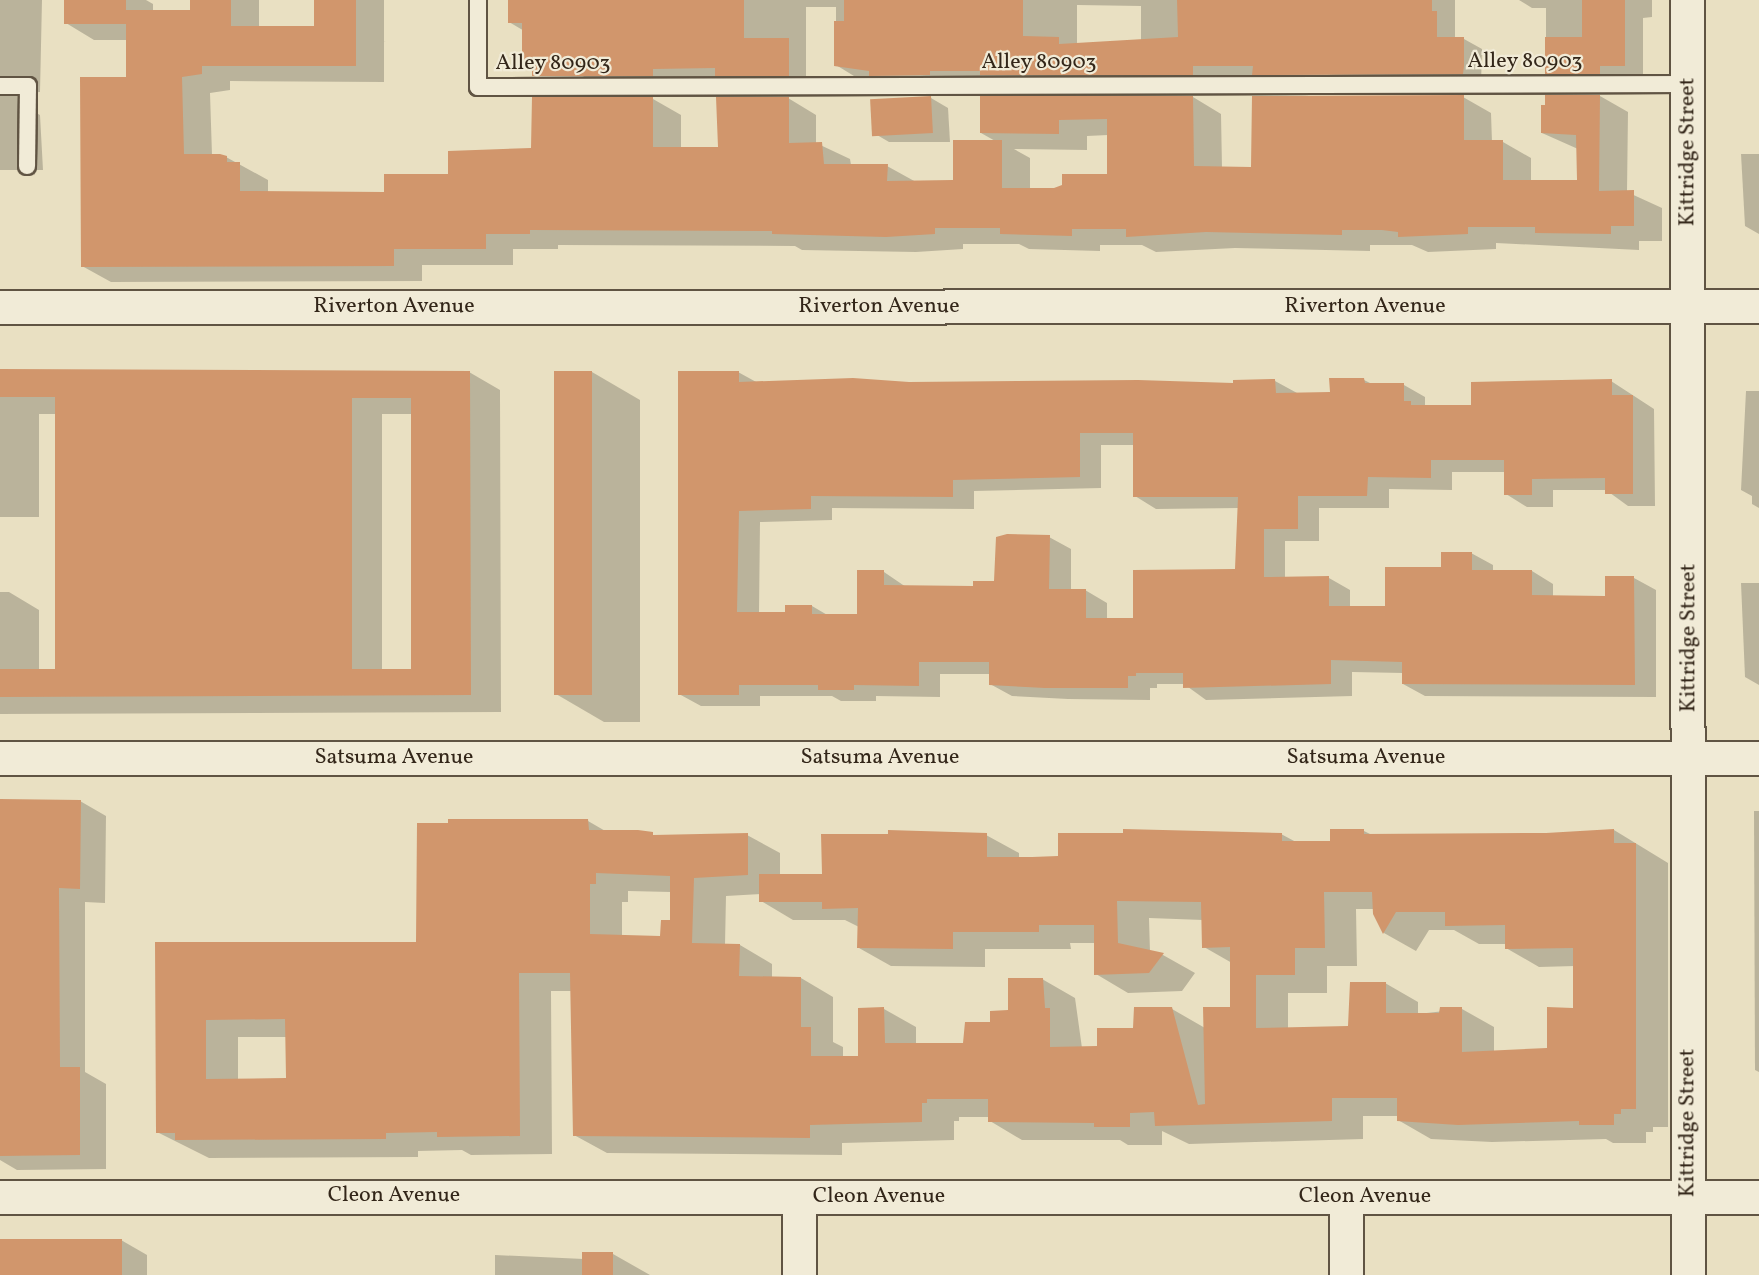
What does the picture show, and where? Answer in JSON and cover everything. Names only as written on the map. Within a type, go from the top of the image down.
[{"type":"street","name":"Kittridge Street","points":[[1687,0],[1690,759],[1688,1275]]},
{"type":"street","name":"Riverton Avenue","points":[[0,307],[1759,306]]},
{"type":"street","name":"Satsuma Avenue","points":[[0,758],[1759,758]]},
{"type":"street","name":"Cleon Avenue","points":[[0,1197],[1759,1197]]},
{"type":"street","points":[[799,1197],[799,1275]]},
{"type":"street","points":[[1346,1197],[1346,1275]]},
{"type":"lane","name":"Alley 80903","points":[[478,0],[478,87],[1688,84]]},
{"type":"lane","points":[[0,87],[28,87],[27,166]]},
{"type":"building","points":[[64,0],[126,0],[126,10],[190,10],[190,0],[231,0],[231,26],[314,26],[314,0],[356,0],[356,66],[202,66],[202,74],[182,77],[184,154],[220,154],[227,156],[227,162],[240,162],[240,191],[384,192],[384,174],[448,174],[448,151],[531,148],[532,97],[653,97],[653,147],[718,147],[716,97],[789,97],[789,143],[822,142],[824,164],[888,164],[887,181],[953,180],[953,140],[1002,140],[1002,188],[1054,188],[1062,185],[1062,174],[1107,174],[1107,119],[1059,120],[1059,134],[980,133],[980,96],[1193,96],[1194,166],[1251,167],[1252,96],[1464,95],[1464,140],[1503,140],[1503,180],[1577,180],[1576,135],[1541,133],[1541,105],[1545,105],[1545,95],[1600,95],[1599,191],[1634,190],[1634,226],[1611,226],[1611,234],[1535,233],[1535,227],[1468,227],[1468,234],[1398,237],[1398,232],[1382,230],[1342,230],[1342,235],[1206,232],[1126,237],[1126,229],[1072,229],[1072,236],[1000,234],[1000,228],[935,228],[935,234],[886,237],[772,234],[772,231],[530,230],[530,234],[486,234],[486,249],[394,249],[394,266],[81,267],[80,77],[126,77],[126,24],[64,24]]},
{"type":"building","points":[[508,0],[744,0],[744,38],[789,38],[789,76],[715,76],[715,68],[653,69],[653,76],[532,76],[532,67],[522,67],[522,23],[508,23]]},
{"type":"building","points":[[844,0],[1023,0],[1023,36],[1059,37],[1059,44],[1178,37],[1177,0],[1432,0],[1432,11],[1437,11],[1437,37],[1464,37],[1464,66],[1463,74],[1252,75],[1253,66],[1193,66],[1193,75],[980,75],[980,71],[930,71],[930,75],[869,76],[869,71],[834,66],[834,21],[844,21]]},
{"type":"building","points":[[1582,0],[1625,0],[1625,66],[1600,66],[1600,74],[1545,74],[1545,37],[1582,37]]},
{"type":"building","points":[[931,96],[933,133],[872,136],[870,99]]},
{"type":"building","points":[[0,369],[470,371],[471,695],[0,697],[0,669],[55,669],[55,397],[0,397]],"holes":[[[352,398],[411,398],[411,669],[352,669]]]},
{"type":"building","points":[[554,371],[592,371],[592,695],[554,695]]},
{"type":"building","points":[[678,371],[739,371],[739,382],[853,378],[909,382],[1138,380],[1233,383],[1233,380],[1275,379],[1276,393],[1330,392],[1329,378],[1364,378],[1365,383],[1404,383],[1404,401],[1411,401],[1411,405],[1471,405],[1471,382],[1612,379],[1612,395],[1633,395],[1633,494],[1605,494],[1605,478],[1532,479],[1532,495],[1504,495],[1504,460],[1431,460],[1431,478],[1368,477],[1367,496],[1298,496],[1298,529],[1264,529],[1264,577],[1329,576],[1329,606],[1385,606],[1385,567],[1441,567],[1441,552],[1472,552],[1472,570],[1532,570],[1532,595],[1605,596],[1605,576],[1634,576],[1635,685],[1402,684],[1402,662],[1331,660],[1331,684],[1183,688],[1183,673],[1136,673],[1136,676],[1128,676],[1128,688],[1045,688],[989,685],[989,662],[919,662],[919,686],[854,685],[854,690],[818,690],[818,685],[739,685],[739,695],[678,695]],"holes":[[[1080,433],[1133,433],[1133,497],[1238,497],[1235,569],[1133,570],[1133,618],[1086,618],[1086,589],[1049,589],[1050,535],[1007,534],[996,537],[994,581],[973,581],[973,586],[884,585],[884,570],[857,570],[857,614],[812,614],[812,605],[785,605],[785,612],[737,612],[739,511],[811,509],[811,496],[953,497],[953,480],[1080,477]]]},
{"type":"building","points":[[0,799],[81,800],[80,889],[59,888],[60,1067],[80,1067],[80,1155],[0,1156]]},
{"type":"building","points":[[448,819],[588,819],[589,830],[638,830],[653,832],[653,835],[748,833],[748,875],[694,878],[692,943],[740,944],[739,976],[801,977],[801,1027],[811,1027],[811,1056],[858,1056],[858,1008],[884,1007],[885,1043],[963,1043],[965,1022],[990,1022],[990,1011],[1008,1010],[1008,978],[1043,978],[1045,1008],[1050,1008],[1050,1047],[1097,1046],[1097,1028],[1133,1028],[1134,1007],[1172,1007],[1198,1105],[1205,1104],[1203,1007],[1230,1007],[1230,947],[1202,948],[1201,902],[1117,901],[1118,943],[1164,953],[1149,973],[1094,975],[1094,925],[1039,925],[1039,932],[953,932],[953,949],[857,948],[858,908],[822,909],[822,902],[759,902],[759,874],[822,874],[821,834],[888,834],[888,830],[987,833],[987,857],[1032,857],[1058,856],[1058,833],[1123,833],[1123,829],[1282,833],[1282,841],[1330,841],[1330,829],[1364,829],[1364,834],[1546,833],[1614,829],[1614,843],[1636,843],[1636,1109],[1621,1109],[1621,1114],[1614,1114],[1614,1125],[1579,1125],[1579,1121],[1458,1125],[1397,1121],[1397,1098],[1332,1098],[1332,1121],[1155,1126],[1154,1112],[1130,1113],[1130,1127],[1094,1127],[1094,1123],[988,1122],[988,1099],[927,1099],[927,1103],[922,1103],[922,1122],[810,1125],[810,1138],[573,1136],[570,973],[519,973],[520,1136],[437,1137],[437,1132],[386,1133],[386,1139],[175,1140],[175,1133],[156,1133],[155,942],[416,942],[417,823],[448,823]],"holes":[[[596,873],[670,876],[670,920],[661,920],[660,936],[590,934],[590,884],[596,884]],[[1324,892],[1372,892],[1373,914],[1383,934],[1396,912],[1445,912],[1445,926],[1505,925],[1505,949],[1573,948],[1573,1008],[1547,1007],[1547,1048],[1462,1052],[1462,1007],[1440,1007],[1439,1013],[1386,1013],[1386,982],[1350,982],[1348,1026],[1256,1028],[1256,975],[1295,975],[1295,948],[1325,948]],[[285,1019],[286,1078],[206,1079],[206,1020]]]},
{"type":"building","points":[[0,1239],[122,1239],[122,1275],[0,1275]]},
{"type":"building","points":[[582,1252],[613,1252],[613,1275],[582,1275]]}]
